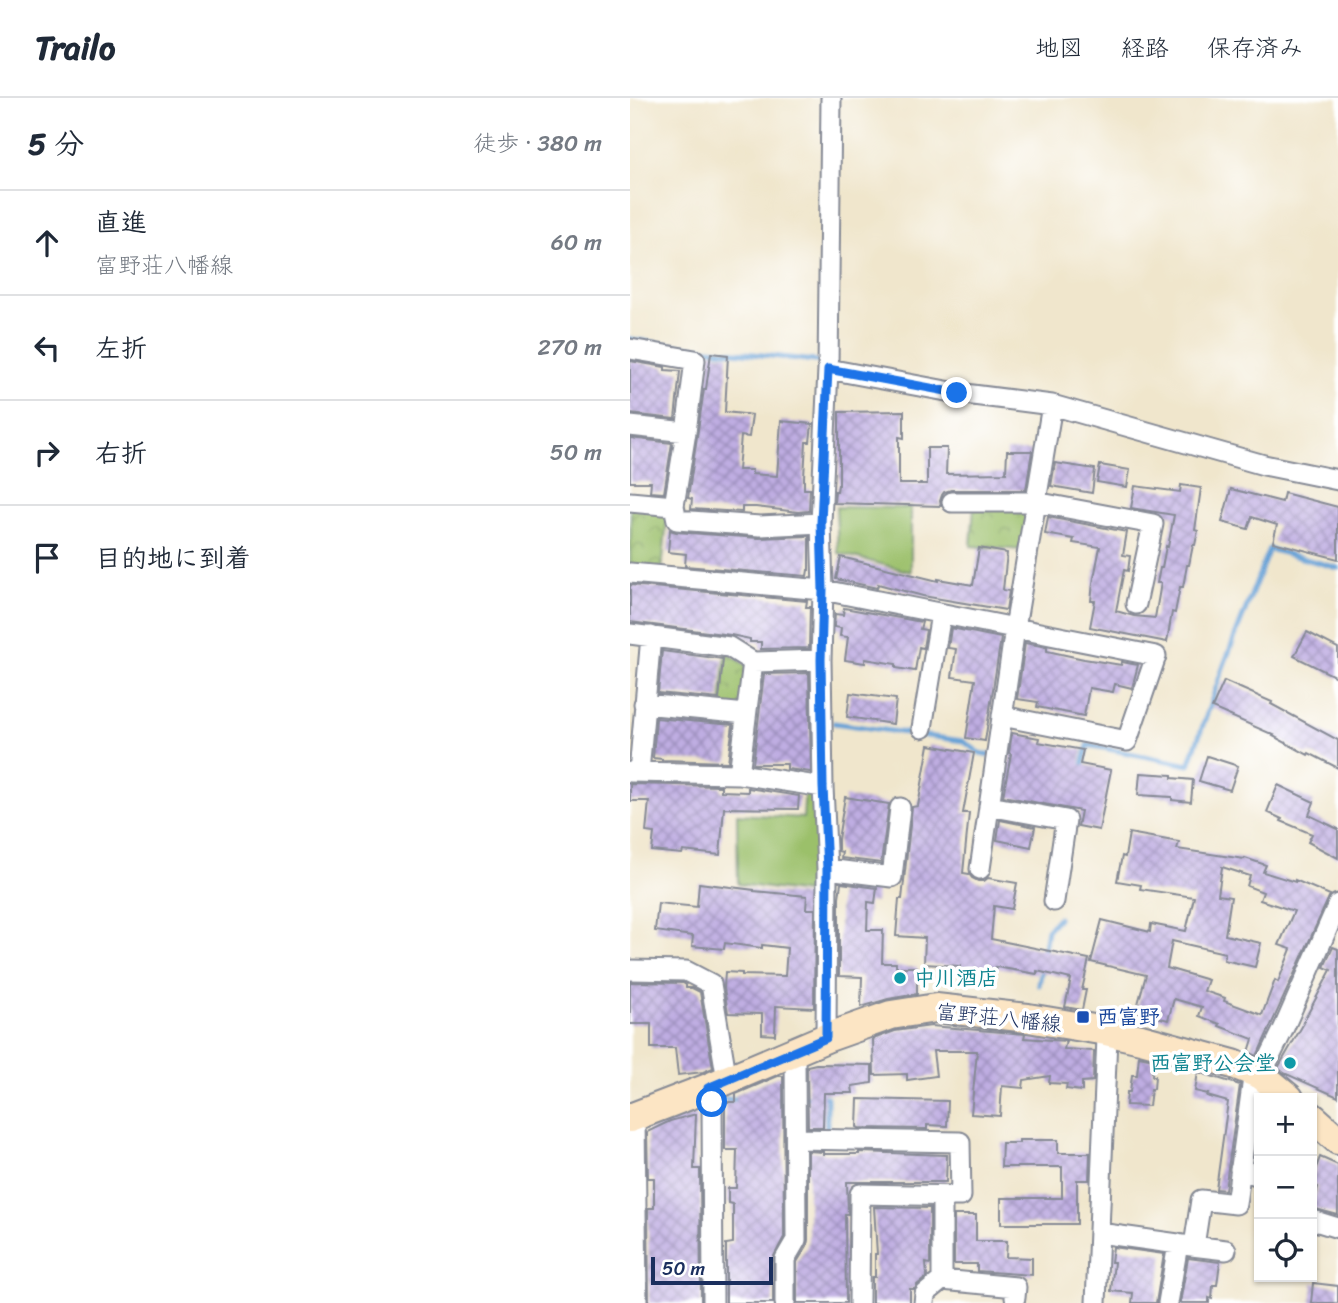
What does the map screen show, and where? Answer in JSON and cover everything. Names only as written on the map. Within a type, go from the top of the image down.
[{"type":"main road","name":"富野荘八幡線","points":[[632,1117],[826,1038],[891,1015],[936,1008],[1028,1018],[1106,1031],[1233,1064],[1281,1093]]},
{"type":"main road","points":[[1317,1121],[1338,1140]]},
{"type":"street","points":[[826,1038],[827,869],[823,787],[821,523],[828,369],[831,98]]},
{"type":"street","points":[[630,349],[695,360],[674,506],[677,520],[760,526],[821,523]]},
{"type":"street","points":[[828,369],[957,393],[1052,405],[1264,465],[1338,480]]},
{"type":"street","points":[[979,869],[1052,405]]},
{"type":"street","points":[[630,426],[686,432]]},
{"type":"street","points":[[630,502],[674,506]]},
{"type":"street","points":[[952,502],[1035,502],[1153,524],[1136,604]]},
{"type":"street","points":[[630,573],[823,590],[1156,656],[1127,741],[1002,716]]},
{"type":"street","points":[[922,728],[941,614]]},
{"type":"street","points":[[630,634],[729,647],[753,662],[821,660]]},
{"type":"street","points":[[651,636],[634,772],[739,774],[823,787]]},
{"type":"street","points":[[739,774],[753,662]]},
{"type":"street","points":[[644,704],[746,714]]},
{"type":"street","points":[[989,806],[1066,820],[1054,901]]},
{"type":"street","points":[[827,869],[892,877],[900,808]]},
{"type":"street","points":[[1168,1303],[1201,1200],[1236,1204],[1250,1172],[1257,1077],[1283,1030],[1338,904]]},
{"type":"street","points":[[630,970],[686,971],[711,984],[718,1084],[712,1102],[713,1303]]},
{"type":"street","points":[[1096,1303],[1106,1031]]},
{"type":"street","points":[[785,1303],[785,1259],[796,1240],[795,1052]]},
{"type":"street","points":[[632,1117],[638,1303]]},
{"type":"street","points":[[796,1139],[960,1142],[961,1196],[860,1195],[859,1303]]},
{"type":"street","points":[[942,1196],[942,1280]]},
{"type":"street","points":[[1317,1222],[1338,1228]]},
{"type":"street","points":[[1099,1233],[1226,1250]]},
{"type":"street","points":[[924,1303],[925,1294],[942,1280],[1016,1287],[1015,1298]]},
{"type":"green space","points":[[974,506],[1029,508],[1022,550],[971,546]]},
{"type":"green space","points":[[631,507],[662,510],[667,518],[662,571],[630,568]]},
{"type":"green space","points":[[836,507],[911,508],[911,572],[838,553]]},
{"type":"green space","points":[[726,651],[748,667],[744,710],[721,708]]},
{"type":"green space","points":[[805,788],[818,788],[823,895],[738,884],[737,814],[803,818]]},
{"type":"building","points":[[711,353],[728,355],[725,412],[752,415],[749,437],[741,436],[738,470],[752,470],[752,474],[777,476],[781,421],[812,424],[810,442],[806,442],[804,477],[804,489],[810,489],[809,511],[756,507],[742,507],[742,512],[691,509],[692,499],[688,498]]},
{"type":"building","points":[[630,361],[680,371],[675,419],[630,414]]},
{"type":"building","points":[[904,411],[904,438],[899,437],[899,484],[927,484],[927,448],[947,448],[946,474],[1006,473],[1007,451],[1032,451],[1026,490],[951,490],[942,495],[941,506],[834,503],[835,491],[839,485],[839,412]]},
{"type":"building","points":[[630,438],[672,443],[664,493],[650,492],[651,482],[630,482]]},
{"type":"building","points":[[1055,463],[1095,469],[1092,493],[1051,486]]},
{"type":"building","points":[[1100,465],[1130,470],[1127,487],[1097,482]]},
{"type":"building","points":[[1181,485],[1201,488],[1195,530],[1198,531],[1183,587],[1180,587],[1175,613],[1172,612],[1167,642],[1090,627],[1095,601],[1091,601],[1093,583],[1100,547],[1073,543],[1074,539],[1045,534],[1048,517],[1127,532],[1123,555],[1130,556],[1128,571],[1124,570],[1116,611],[1155,618],[1161,583],[1157,583],[1174,515],[1131,508],[1135,486],[1180,492]]},
{"type":"building","points":[[1231,489],[1282,502],[1284,493],[1338,507],[1338,559],[1273,542],[1277,525],[1252,517],[1248,529],[1222,522]]},
{"type":"building","points":[[670,530],[759,538],[809,536],[809,570],[807,576],[685,566],[686,554],[668,552]]},
{"type":"building","points":[[979,548],[1007,553],[1003,590],[1009,591],[1006,610],[923,596],[878,584],[877,588],[836,579],[841,557],[938,581],[973,585]]},
{"type":"building","points":[[630,585],[807,601],[806,607],[810,607],[809,648],[761,649],[761,642],[750,642],[750,639],[731,635],[630,622]]},
{"type":"building","points":[[844,608],[922,622],[920,629],[926,630],[923,648],[919,647],[915,671],[896,668],[896,664],[865,659],[865,663],[845,660],[848,637],[840,636],[841,628],[834,627],[835,614],[843,615]]},
{"type":"building","points":[[951,628],[1001,638],[985,741],[966,738],[975,680],[952,677],[956,649],[948,648]]},
{"type":"building","points":[[1307,632],[1338,648],[1338,678],[1294,656]]},
{"type":"building","points":[[1025,643],[1084,659],[1138,665],[1132,688],[1115,684],[1113,692],[1089,688],[1084,716],[1037,707],[1038,702],[1017,699]]},
{"type":"building","points":[[662,651],[723,659],[719,699],[658,693]]},
{"type":"building","points":[[809,673],[811,772],[787,769],[787,764],[753,764],[764,674]]},
{"type":"building","points":[[1224,681],[1272,702],[1271,704],[1338,740],[1338,768],[1309,753],[1308,755],[1274,735],[1212,708]]},
{"type":"building","points":[[850,693],[896,699],[893,724],[847,717]]},
{"type":"building","points":[[656,718],[733,725],[728,762],[653,758]]},
{"type":"building","points":[[1012,733],[1039,738],[1038,742],[1083,750],[1080,764],[1111,770],[1099,830],[1078,826],[1081,811],[1003,796]]},
{"type":"building","points":[[929,745],[974,753],[963,813],[969,813],[963,873],[978,881],[988,878],[1017,883],[1012,909],[994,906],[991,939],[1089,959],[1082,990],[1086,990],[1082,1010],[1065,1007],[1071,979],[1037,971],[1037,974],[996,967],[994,978],[959,972],[960,966],[924,964],[925,938],[896,936],[912,807],[918,806]]},
{"type":"building","points":[[1207,756],[1238,766],[1230,790],[1199,781]]},
{"type":"building","points":[[1140,773],[1172,775],[1172,778],[1193,780],[1191,802],[1172,800],[1172,797],[1138,795]]},
{"type":"building","points":[[630,784],[721,786],[721,791],[748,792],[748,788],[799,796],[798,809],[724,808],[720,855],[652,851],[654,833],[646,832],[649,801],[630,801]]},
{"type":"building","points":[[1278,785],[1314,802],[1309,815],[1338,829],[1338,858],[1308,842],[1312,834],[1267,812]]},
{"type":"building","points":[[845,797],[889,804],[881,863],[841,858],[838,839]]},
{"type":"building","points":[[1000,820],[1035,827],[1031,847],[997,840]]},
{"type":"building","points":[[1129,833],[1179,842],[1177,849],[1245,858],[1266,865],[1263,872],[1295,880],[1330,895],[1257,1056],[1249,1052],[1253,1039],[1199,1016],[1202,1007],[1174,999],[1168,1020],[1136,1011],[1146,975],[1091,962],[1102,920],[1150,932],[1151,924],[1186,931],[1194,897],[1140,889],[1141,885],[1117,881],[1122,856],[1125,857]],"holes":[[[1222,867],[1250,876],[1247,886],[1263,892],[1260,900],[1294,911],[1279,945],[1291,949],[1278,982],[1275,980],[1262,1015],[1204,991],[1208,980],[1167,968],[1172,941],[1225,953],[1224,960],[1255,967],[1261,943],[1225,935],[1231,897],[1218,895]]]},
{"type":"building","points":[[699,883],[807,896],[806,909],[815,909],[814,1008],[776,1006],[775,1035],[762,1034],[762,1014],[728,1013],[724,988],[725,972],[785,976],[787,948],[725,943],[724,949],[692,946],[693,936],[655,931],[658,903],[697,907]]},
{"type":"building","points":[[841,883],[877,888],[875,903],[868,902],[867,930],[883,930],[882,963],[896,963],[896,967],[917,967],[917,994],[861,1007],[862,977],[839,976]]},
{"type":"building","points":[[1333,947],[1338,949],[1338,1097],[1278,1068],[1331,970],[1324,967]]},
{"type":"building","points":[[630,982],[683,983],[686,988],[700,992],[713,1068],[678,1075],[675,1048],[651,1048],[651,1024],[630,1024]]},
{"type":"building","points":[[931,1026],[1025,1034],[1024,1038],[1066,1041],[1064,1049],[1094,1051],[1093,1081],[1082,1082],[1082,1091],[1066,1089],[1067,1084],[1049,1083],[1050,1076],[1024,1080],[1023,1088],[1002,1086],[1000,1116],[971,1114],[977,1051],[933,1051],[936,1076],[907,1080],[907,1074],[874,1075],[873,1039],[895,1031]]},
{"type":"building","points":[[1139,1056],[1153,1059],[1154,1089],[1151,1089],[1149,1106],[1126,1105],[1132,1075],[1137,1075]]},
{"type":"building","points":[[872,1065],[872,1083],[852,1086],[853,1093],[824,1093],[823,1127],[808,1127],[807,1066]]},
{"type":"building","points":[[1198,1072],[1240,1085],[1225,1190],[1216,1189],[1228,1102],[1195,1091]]},
{"type":"building","points":[[783,1076],[784,1237],[773,1258],[773,1303],[726,1303],[726,1244],[733,1243],[733,1204],[728,1203],[728,1188],[736,1188],[737,1150],[725,1150],[725,1102],[736,1102],[736,1094]]},
{"type":"building","points":[[858,1099],[948,1101],[947,1126],[927,1125],[927,1129],[859,1128]]},
{"type":"building","points":[[696,1114],[694,1169],[700,1169],[701,1303],[649,1303],[648,1208],[654,1208],[654,1178],[648,1178],[647,1132],[670,1121]]},
{"type":"building","points":[[1019,1140],[1058,1140],[1058,1153],[1090,1153],[1089,1180],[1077,1180],[1077,1224],[1001,1224],[1001,1198],[1062,1198],[1062,1167],[1001,1167],[1002,1143],[1019,1143]]},
{"type":"building","points":[[808,1151],[823,1154],[859,1152],[947,1155],[946,1182],[847,1182],[846,1303],[797,1303],[797,1262],[808,1240]]},
{"type":"building","points":[[1320,1157],[1338,1165],[1338,1215],[1317,1209],[1317,1165]]},
{"type":"building","points":[[874,1207],[930,1208],[930,1264],[926,1263],[927,1277],[915,1289],[910,1289],[910,1303],[872,1303],[872,1277],[875,1277],[877,1254]]},
{"type":"building","points":[[954,1215],[976,1215],[976,1241],[1007,1241],[1006,1257],[1032,1258],[1032,1275],[977,1271],[977,1264],[954,1264]]},
{"type":"building","points":[[1113,1247],[1164,1254],[1156,1303],[1132,1303],[1133,1293],[1111,1291]]},
{"type":"building","points":[[1188,1258],[1220,1262],[1217,1285],[1213,1285],[1209,1303],[1180,1303]]},
{"type":"building","points":[[1313,1283],[1338,1286],[1338,1303],[1311,1303]]},
{"type":"waterway","points":[[630,339],[824,362]]},
{"type":"waterway","points":[[1082,769],[1088,745],[1189,765],[1269,549],[1338,568]]},
{"type":"waterway","points":[[834,723],[963,741],[980,753],[990,755]]},
{"type":"waterway","points":[[1043,954],[1047,930],[1058,918]]},
{"type":"waterway","points":[[1039,985],[1042,967]]},
{"type":"waterway","points":[[799,1097],[827,1097],[827,1132]]},
{"type":"waterway","points":[[722,1099],[742,1099]]},
{"type":"place","name":"中川酒店","points":[[900,978]]},
{"type":"place","name":"西富野","points":[[1083,1017]]},
{"type":"place","name":"西富野公会堂","points":[[1290,1063]]},
{"type":"route","points":[[712,1102],[708,1088],[826,1038],[827,869],[823,787],[821,523],[828,369],[957,393]]}]
